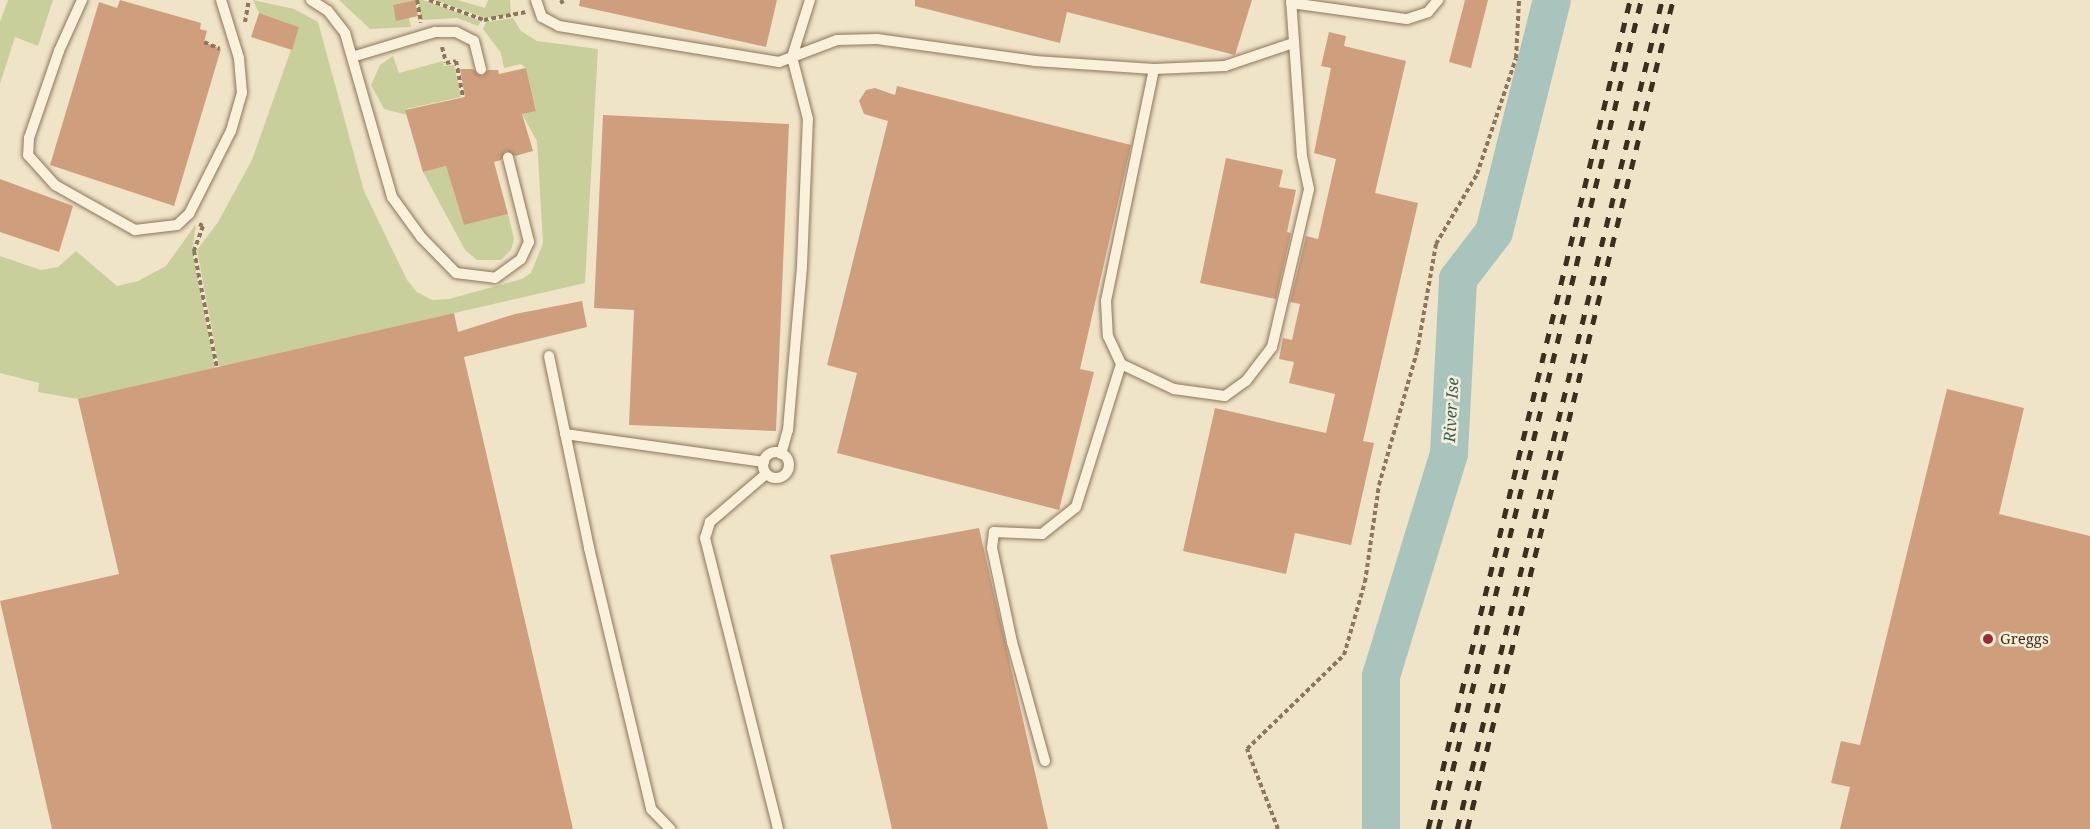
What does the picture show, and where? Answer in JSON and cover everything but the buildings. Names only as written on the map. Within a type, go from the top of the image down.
[{"type":"lane","points":[[82,0],[59,51],[29,138],[28,155],[55,185],[135,230],[177,225],[187,216],[231,131],[242,93],[239,58],[221,0]]},
{"type":"lane","points":[[311,0],[328,11],[345,33],[392,197],[421,237],[456,273],[495,278],[521,259],[529,242],[507,158]]},
{"type":"lane","points":[[781,454],[788,430],[801,278],[808,119],[792,57],[810,0]]},
{"type":"lane","points":[[1154,69],[1106,301],[1108,336],[1121,364],[1174,389],[1225,396],[1246,381],[1272,347],[1309,189],[1302,156],[1291,2],[1407,19],[1428,12],[1438,0]]},
{"type":"lane","points":[[537,4],[542,17],[559,26],[666,41],[751,60],[779,62],[837,40],[877,39],[1035,61],[1154,69],[1225,66],[1293,43]]},
{"type":"lane","points":[[352,57],[423,36],[456,32],[474,41],[481,69]]},
{"type":"lane","points":[[549,356],[651,809],[670,829]]},
{"type":"lane","points":[[1045,761],[1012,642],[992,548],[994,532],[1042,534],[1076,507],[1121,364]]},
{"type":"lane","points":[[565,434],[764,462]]},
{"type":"lane","points":[[764,462],[772,453],[781,454],[788,463],[785,474],[778,478],[766,474]]},
{"type":"lane","points":[[764,462],[766,474]]},
{"type":"lane","points":[[766,474],[710,522],[705,538],[778,829]]},
{"type":"path","points":[[417,0],[423,36]]},
{"type":"path","points":[[429,0],[484,20],[537,4]]},
{"type":"path","points":[[1278,829],[1247,749],[1344,655],[1365,582],[1379,485],[1417,352],[1436,244],[1480,164],[1516,58],[1519,0]]},
{"type":"path","points":[[438,33],[446,63],[456,61],[463,97]]},
{"type":"path","points":[[187,216],[203,226],[194,252],[217,368]]},
{"type":"green space","points":[[8,0],[53,0],[38,46],[15,37],[0,84],[0,22]]},
{"type":"green space","points":[[253,0],[294,9],[318,22],[364,191],[407,280],[417,292],[432,300],[449,299],[522,279],[531,273],[543,243],[537,141],[522,114],[536,110],[526,68],[521,64],[504,68],[501,53],[483,29],[486,22],[513,18],[521,31],[537,41],[598,49],[585,283],[219,367],[197,250],[218,222],[252,160],[299,27],[259,13]]},
{"type":"green space","points":[[339,0],[415,0],[393,5],[396,20],[409,18],[411,27],[370,29]]},
{"type":"green space","points":[[418,0],[481,21],[478,26],[457,18],[421,20]]},
{"type":"green space","points":[[435,0],[458,0],[485,8],[488,0],[510,0],[511,15],[486,18]]},
{"type":"green space","points":[[393,56],[399,73],[443,61],[444,66],[454,65],[461,97],[406,109],[407,115],[384,109],[371,85],[380,65]]},
{"type":"green space","points":[[446,166],[464,225],[508,214],[514,239],[511,250],[501,260],[477,260],[465,250],[423,172]]},
{"type":"green space","points":[[196,224],[192,251],[215,368],[78,399],[38,392],[39,383],[0,373],[0,256],[41,270],[58,267],[76,251],[117,286],[138,281],[166,266]]},
{"type":"waterway","name":"River Ise","points":[[1381,829],[1381,676],[1449,453],[1458,279],[1494,232],[1552,0]]},
{"type":"railway","points":[[1428,829],[1630,0]]},
{"type":"railway","points":[[1438,829],[1641,0]]},
{"type":"railway","points":[[1457,829],[1662,0]]},
{"type":"railway","points":[[1467,829],[1673,0]]},
{"type":"place","name":"Greggs","points":[[1988,639]]}]
